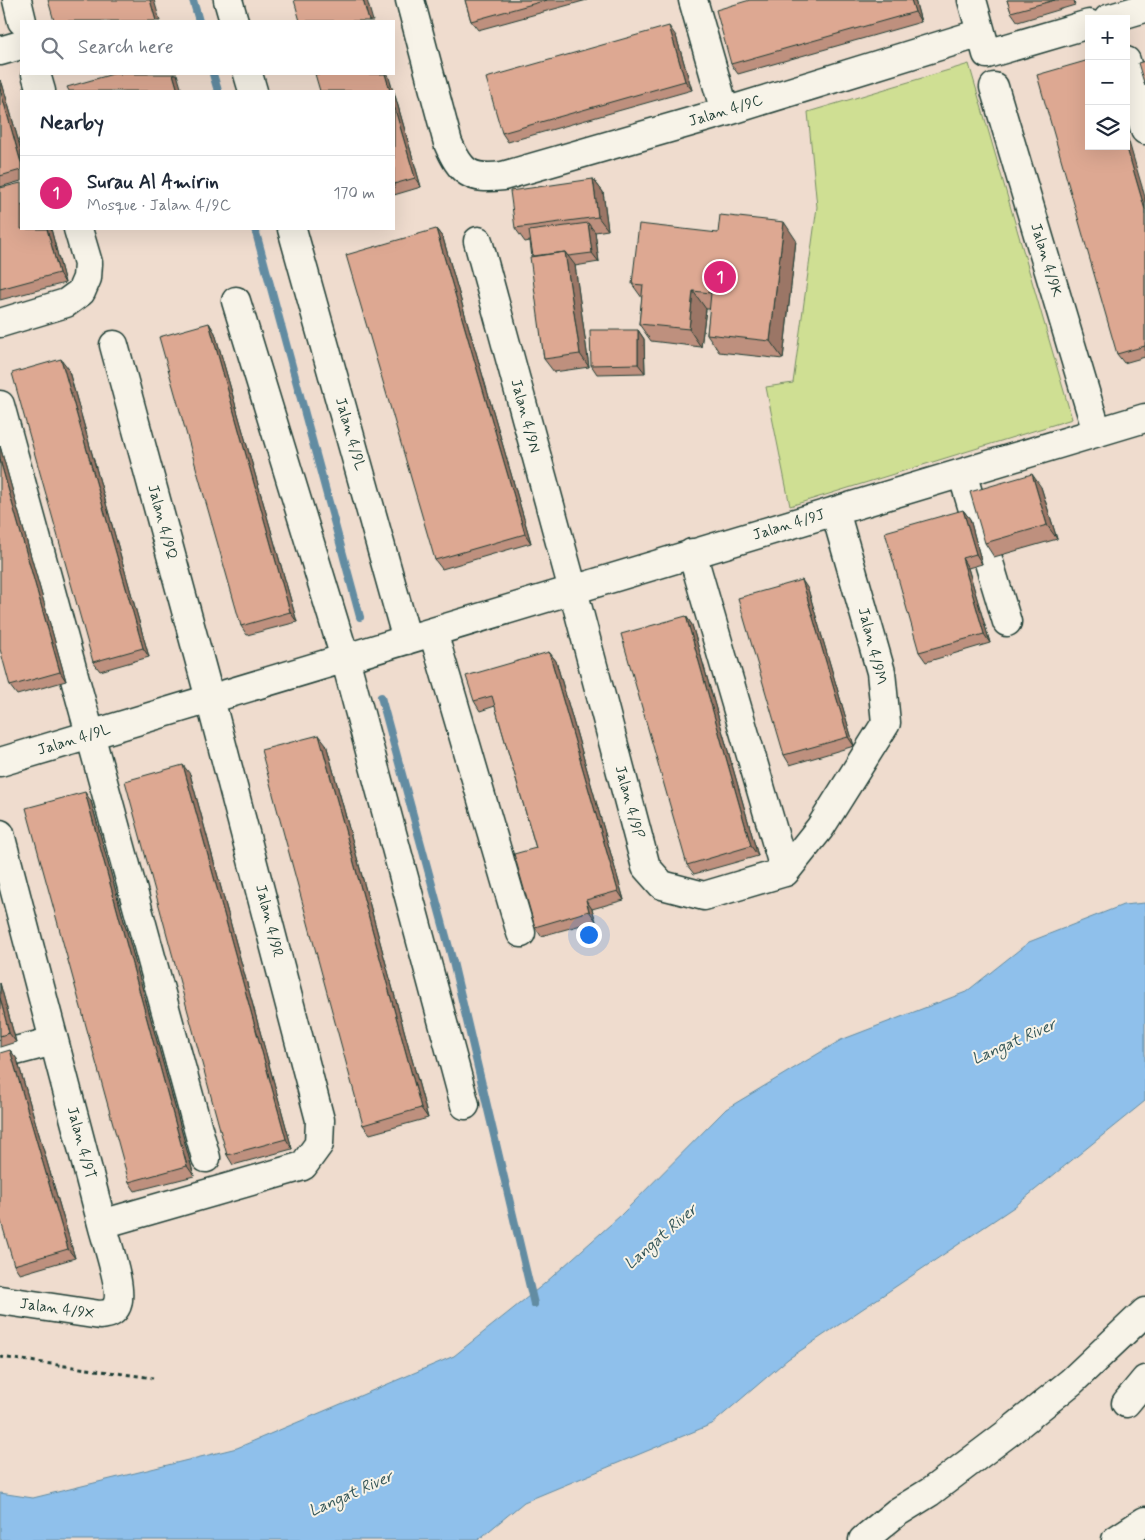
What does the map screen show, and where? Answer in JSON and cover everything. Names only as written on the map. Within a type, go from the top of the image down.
[{"type":"street","points":[[17,0],[22,20]]},
{"type":"street","points":[[228,0],[234,20]]},
{"type":"street","name":"Jalan 4/9C","points":[[410,0],[448,143],[456,161],[470,174],[485,178],[503,176],[725,112],[984,44],[1085,25]]},
{"type":"street","points":[[693,0],[725,112]]},
{"type":"street","points":[[972,0],[984,44]]},
{"type":"street","points":[[1098,0],[1103,15]]},
{"type":"street","points":[[1121,15],[1145,8]]},
{"type":"street","points":[[0,51],[20,45]]},
{"type":"street","points":[[36,75],[41,90]]},
{"type":"street","points":[[248,75],[253,90]]},
{"type":"street","points":[[1130,76],[1145,130]]},
{"type":"street","name":"Jalan 4/9K","points":[[994,87],[1097,432]]},
{"type":"street","points":[[0,323],[66,303],[81,292],[87,278],[88,263],[78,230]]},
{"type":"street","name":"Jalan 4/9L","points":[[292,230],[408,640]]},
{"type":"street","name":"Jalan 4/9N","points":[[478,241],[573,590]]},
{"type":"street","points":[[236,301],[345,658],[465,1105]]},
{"type":"street","name":"Jalan 4/9Q","points":[[114,345],[210,699]]},
{"type":"street","points":[[0,405],[206,1158]]},
{"type":"street","name":"Jalan 4/9J","points":[[433,632],[1145,418]]},
{"type":"street","points":[[962,473],[1007,622]]},
{"type":"street","name":"Jalan 4/9M","points":[[785,872],[820,828],[886,723],[880,672],[835,511]]},
{"type":"street","points":[[692,553],[785,872]]},
{"type":"street","name":"Jalan 4/9P","points":[[573,590],[646,867],[662,885],[704,896],[785,872]]},
{"type":"street","points":[[433,632],[521,933]]},
{"type":"street","name":"Jalan 4/9L","points":[[0,762],[433,632]]},
{"type":"street","name":"Jalan 4/9R","points":[[102,1224],[303,1166],[319,1144],[320,1120],[210,699]]},
{"type":"street","name":"Jalan 4/9T","points":[[0,834],[102,1224]]},
{"type":"street","points":[[0,1055],[54,1041]]},
{"type":"street","name":"Jalan 4/9X","points":[[0,1300],[100,1315],[110,1314],[116,1306],[119,1297],[118,1283],[102,1224]]},
{"type":"street","points":[[863,1540],[896,1513],[930,1492],[1008,1433],[1071,1382],[1145,1312]]},
{"type":"street","points":[[1126,1403],[1145,1380]]},
{"type":"street","points":[[1116,1540],[1145,1521]]},
{"type":"path","points":[[0,1357],[153,1378]]},
{"type":"green space","points":[[969,64],[1072,419],[790,506],[766,387],[793,383],[817,207],[808,112]]},
{"type":"water","name":"Langat River","points":[[1145,903],[1145,1101],[1014,1207],[788,1359],[712,1424],[524,1502],[478,1540],[0,1540],[0,1493],[33,1498],[237,1448],[454,1356],[544,1284],[620,1216],[726,1109],[841,1040],[966,992],[1029,942],[1123,905]]},
{"type":"building","points":[[48,0],[150,0],[156,20],[54,20]]},
{"type":"building","points":[[294,0],[363,0],[369,20],[300,20]]},
{"type":"building","points":[[465,0],[547,0],[471,21]]},
{"type":"building","points":[[750,0],[911,0],[915,12],[731,64],[716,10]]},
{"type":"building","points":[[1007,0],[1055,0],[1011,12]]},
{"type":"building","points":[[669,26],[685,81],[502,133],[486,78]]},
{"type":"building","points":[[1085,61],[1085,150],[1127,150],[1145,210],[1145,346],[1117,354],[1037,75]]},
{"type":"building","points":[[1145,61],[1145,86],[1138,63]]},
{"type":"building","points":[[109,75],[173,75],[178,90],[68,90],[67,87]]},
{"type":"building","points":[[315,75],[385,75],[390,90],[320,90]]},
{"type":"building","points":[[0,89],[20,159],[20,170],[0,176]]},
{"type":"building","points":[[395,109],[415,178],[395,184]]},
{"type":"building","points":[[593,179],[598,217],[515,228],[510,191]]},
{"type":"building","points":[[20,183],[20,230],[47,230],[59,273],[0,289],[0,188]]},
{"type":"building","points":[[720,215],[784,222],[770,341],[707,334],[711,293],[693,291],[689,329],[639,324],[643,285],[632,284],[639,224],[718,233]]},
{"type":"building","points":[[588,223],[592,253],[568,256],[565,252],[533,256],[529,231]]},
{"type":"building","points":[[436,229],[525,534],[435,560],[346,255]]},
{"type":"building","points":[[565,252],[580,354],[544,359],[530,257]]},
{"type":"building","points":[[209,323],[290,612],[241,626],[159,337]]},
{"type":"building","points":[[590,330],[638,330],[638,364],[591,365]]},
{"type":"building","points":[[61,359],[143,648],[93,662],[12,373]]},
{"type":"building","points":[[0,460],[60,672],[10,686],[0,649]]},
{"type":"building","points":[[1032,474],[1047,525],[985,543],[970,492]]},
{"type":"building","points":[[963,510],[976,554],[962,558],[984,634],[919,652],[885,532]]},
{"type":"building","points":[[802,580],[848,737],[784,755],[738,598]]},
{"type":"building","points":[[686,616],[751,846],[687,865],[621,634]]},
{"type":"building","points":[[549,652],[618,891],[586,900],[589,911],[535,927],[514,854],[536,848],[492,696],[474,701],[466,676]]},
{"type":"building","points":[[319,735],[421,1108],[363,1125],[261,750]]},
{"type":"building","points":[[183,765],[286,1139],[227,1155],[125,781]]},
{"type":"building","points":[[85,792],[187,1166],[129,1182],[26,808]]},
{"type":"building","points":[[0,998],[9,1033],[0,1036]]},
{"type":"building","points":[[10,1050],[68,1249],[14,1265],[0,1218],[0,1053]]},
{"type":"waterway","points":[[193,0],[199,20]]},
{"type":"waterway","points":[[213,75],[218,90]]},
{"type":"waterway","points":[[255,230],[360,617]]},
{"type":"waterway","points":[[381,697],[453,962],[534,1304]]},
{"type":"place","name":"Surau Al Amirin","points":[[720,277]]}]
